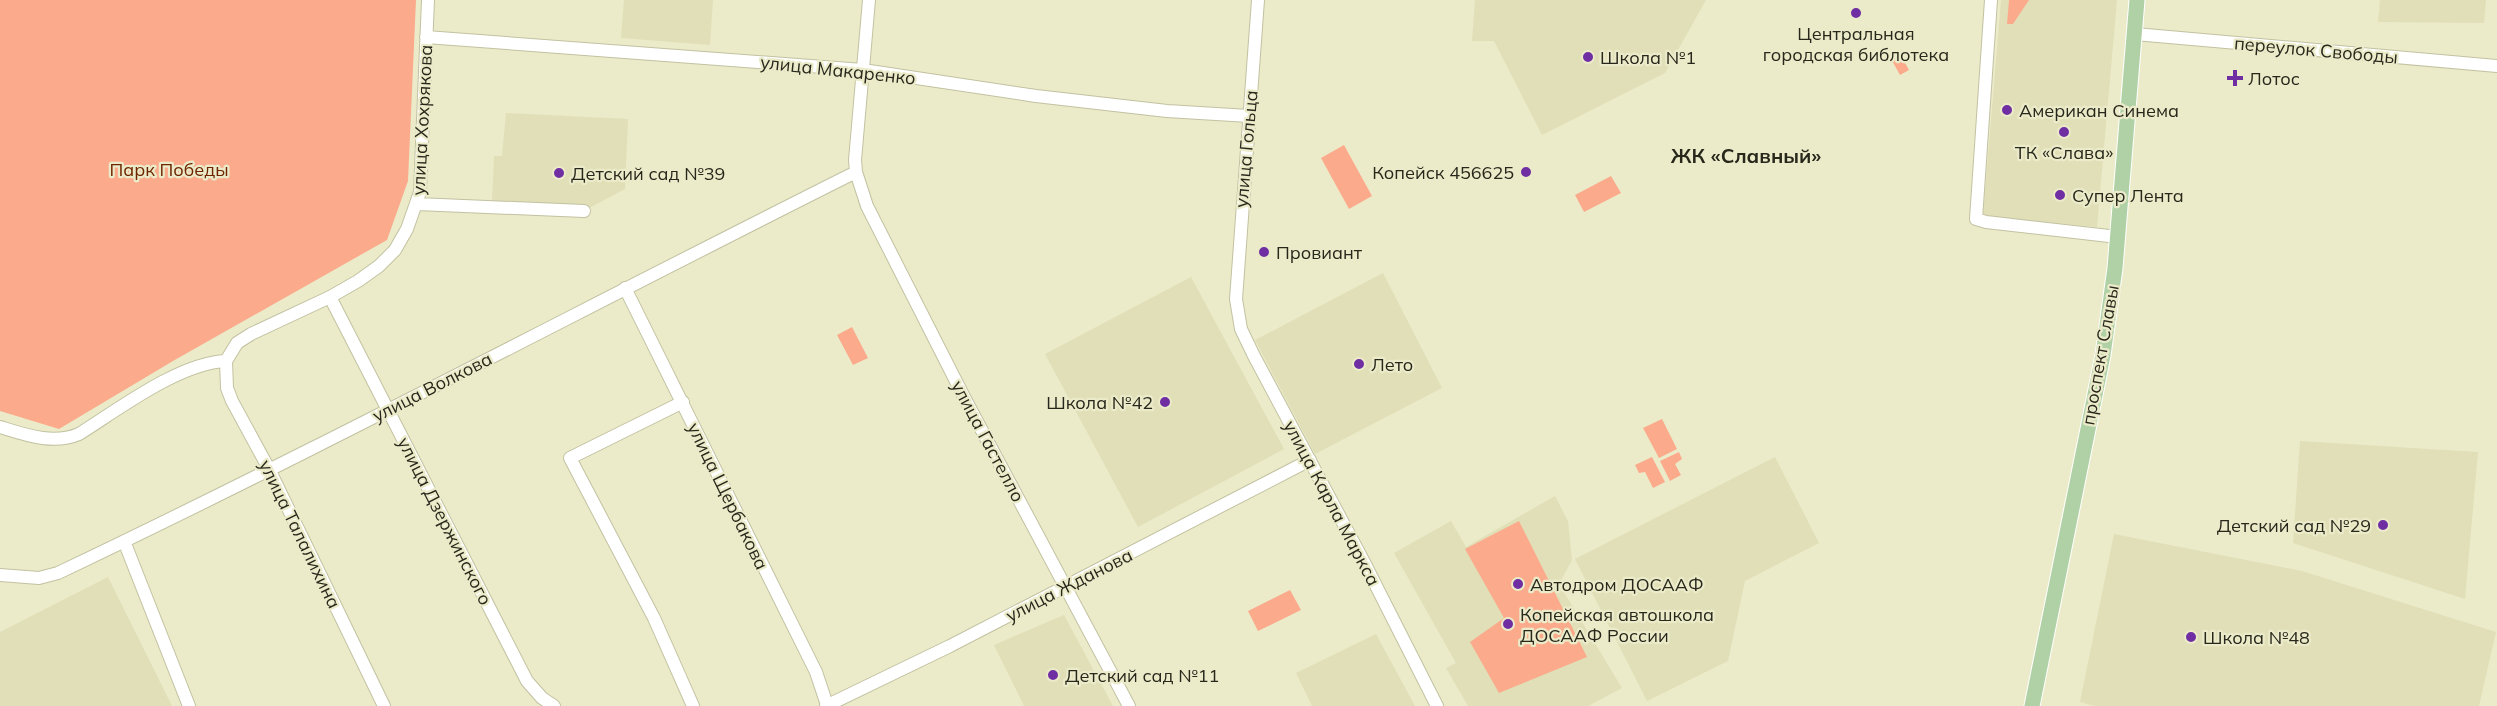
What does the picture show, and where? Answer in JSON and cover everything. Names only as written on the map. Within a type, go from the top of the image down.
[{"type":"main road","name":"проспект Славы","points":[[2032,706],[2103,355],[2118,237],[2137,0]]},
{"type":"street","name":"улица Хохрякова","points":[[226,361],[237,343],[251,334],[330,297],[379,266],[395,250],[407,229],[417,204],[421,178],[428,0]]},
{"type":"street","points":[[856,172],[869,0]]},
{"type":"street","name":"улица Гольца","points":[[1236,299],[1258,0]]},
{"type":"street","points":[[1991,0],[1976,219],[2118,237]]},
{"type":"street","name":"переулок Свободы","points":[[2134,34],[2497,66]]},
{"type":"street","name":"улица Макаренко","points":[[426,37],[863,70],[1036,96],[1167,111],[1249,116]]},
{"type":"street","name":"улица Волкова","points":[[0,575],[39,578],[58,573],[387,411],[856,172]]},
{"type":"street","name":"улица Гастелло","points":[[856,172],[867,206],[964,397],[1129,706]]},
{"type":"street","points":[[417,204],[584,211]]},
{"type":"street","name":"улица Щербакова","points":[[625,288],[816,672],[826,706]]},
{"type":"street","name":"улица Дзержинского","points":[[330,297],[527,681],[542,698],[554,706]]},
{"type":"street","name":"улица Карла Маркса","points":[[1236,299],[1241,329],[1437,706]]},
{"type":"street","points":[[0,427],[53,440],[66,440],[173,377],[199,365],[226,361]]},
{"type":"street","name":"улица Талалихина","points":[[226,361],[227,388],[232,401],[269,469],[384,706]]},
{"type":"street","points":[[682,402],[570,458],[654,618],[693,706]]},
{"type":"street","name":"улица Жданова","points":[[826,706],[1310,460]]},
{"type":"street","points":[[124,541],[189,706]]},
{"type":"shaded area","points":[[624,0],[713,0],[710,45],[621,38]]},
{"type":"shaded area","name":"Школа №1","points":[[1475,0],[1706,0],[1665,73],[1542,135],[1494,41],[1472,41]]},
{"type":"shaded area","points":[[2001,0],[2117,0],[2097,227],[1983,216]]},
{"type":"shaded area","points":[[2380,0],[2486,0],[2484,23],[2378,22]]},
{"type":"shaded area","name":"Детский сад №39","points":[[506,113],[628,119],[625,189],[591,207],[492,201],[494,156],[502,156]]},
{"type":"shaded area","points":[[1383,273],[1442,388],[1315,454],[1255,340]]},
{"type":"shaded area","name":"Школа №42","points":[[1191,277],[1284,449],[1138,527],[1045,354]]},
{"type":"shaded area","name":"Детский сад №29","points":[[2300,441],[2478,452],[2465,599],[2293,543]]},
{"type":"shaded area","points":[[1775,457],[1819,543],[1745,581],[1728,661],[1647,701],[1575,559]]},
{"type":"shaded area","name":"Копейская автошкола ДОСААФ России","points":[[1555,496],[1568,521],[1572,560],[1559,584],[1622,688],[1588,706],[1468,706],[1446,668],[1456,663],[1394,553],[1451,521],[1466,547]]},
{"type":"shaded area","points":[[2114,534],[2302,571],[2496,632],[2479,706],[2095,706],[2080,702]]},
{"type":"shaded area","points":[[108,577],[172,706],[0,706],[0,632]]},
{"type":"shaded area","name":"Детский сад №11","points":[[1064,615],[1113,706],[1024,706],[994,645]]},
{"type":"shaded area","points":[[1376,634],[1415,706],[1312,706],[1296,673]]},
{"type":"green space","name":"Парк Победы","points":[[0,0],[416,0],[408,181],[387,240],[173,361],[59,429],[0,411]]},
{"type":"green space","points":[[2009,0],[2029,0],[2013,24],[2007,24]]},
{"type":"green space","points":[[1899,52],[1909,70],[1900,75],[1890,57]]},
{"type":"green space","points":[[1344,145],[1372,196],[1349,209],[1321,158]]},
{"type":"green space","points":[[1611,176],[1621,193],[1584,212],[1575,195]]},
{"type":"green space","points":[[852,327],[868,358],[853,365],[837,335]]},
{"type":"green space","points":[[1662,419],[1677,449],[1659,458],[1643,428]]},
{"type":"green space","points":[[1679,452],[1682,459],[1675,464],[1681,475],[1670,481],[1660,461]]},
{"type":"green space","points":[[1652,457],[1665,482],[1653,488],[1645,472],[1639,473],[1635,465]]},
{"type":"green space","name":"Автодром ДОСААФ","points":[[1519,521],[1587,657],[1499,693],[1470,642],[1504,618],[1465,549]]},
{"type":"green space","points":[[1290,590],[1301,610],[1258,631],[1248,611]]},
{"type":"place","name":"Центральная городская библотека","points":[[1856,13]]},
{"type":"place","name":"Школа №1","points":[[1588,57]]},
{"type":"place","name":"Лотос","points":[[2235,78]]},
{"type":"place","name":"Американ Синема","points":[[2007,110]]},
{"type":"place","name":"ТК «Слава»","points":[[2064,132]]},
{"type":"place","name":"Копейск 456625","points":[[1526,172]]},
{"type":"place","name":"Детский сад №39","points":[[559,173]]},
{"type":"place","name":"Супер Лента","points":[[2060,195]]},
{"type":"place","name":"Провиант","points":[[1264,252]]},
{"type":"place","name":"Лето","points":[[1359,364]]},
{"type":"place","name":"Школа №42","points":[[1165,402]]},
{"type":"place","name":"Детский сад №29","points":[[2383,525]]},
{"type":"place","name":"Автодром ДОСААФ","points":[[1518,584]]},
{"type":"place","name":"Копейская автошкола ДОСААФ России","points":[[1508,624]]},
{"type":"place","name":"Школа №48","points":[[2191,637]]},
{"type":"place","name":"Детский сад №11","points":[[1053,675]]},
{"type":"district","name":"ЖК «Славный»","points":[[1746,155]]}]
